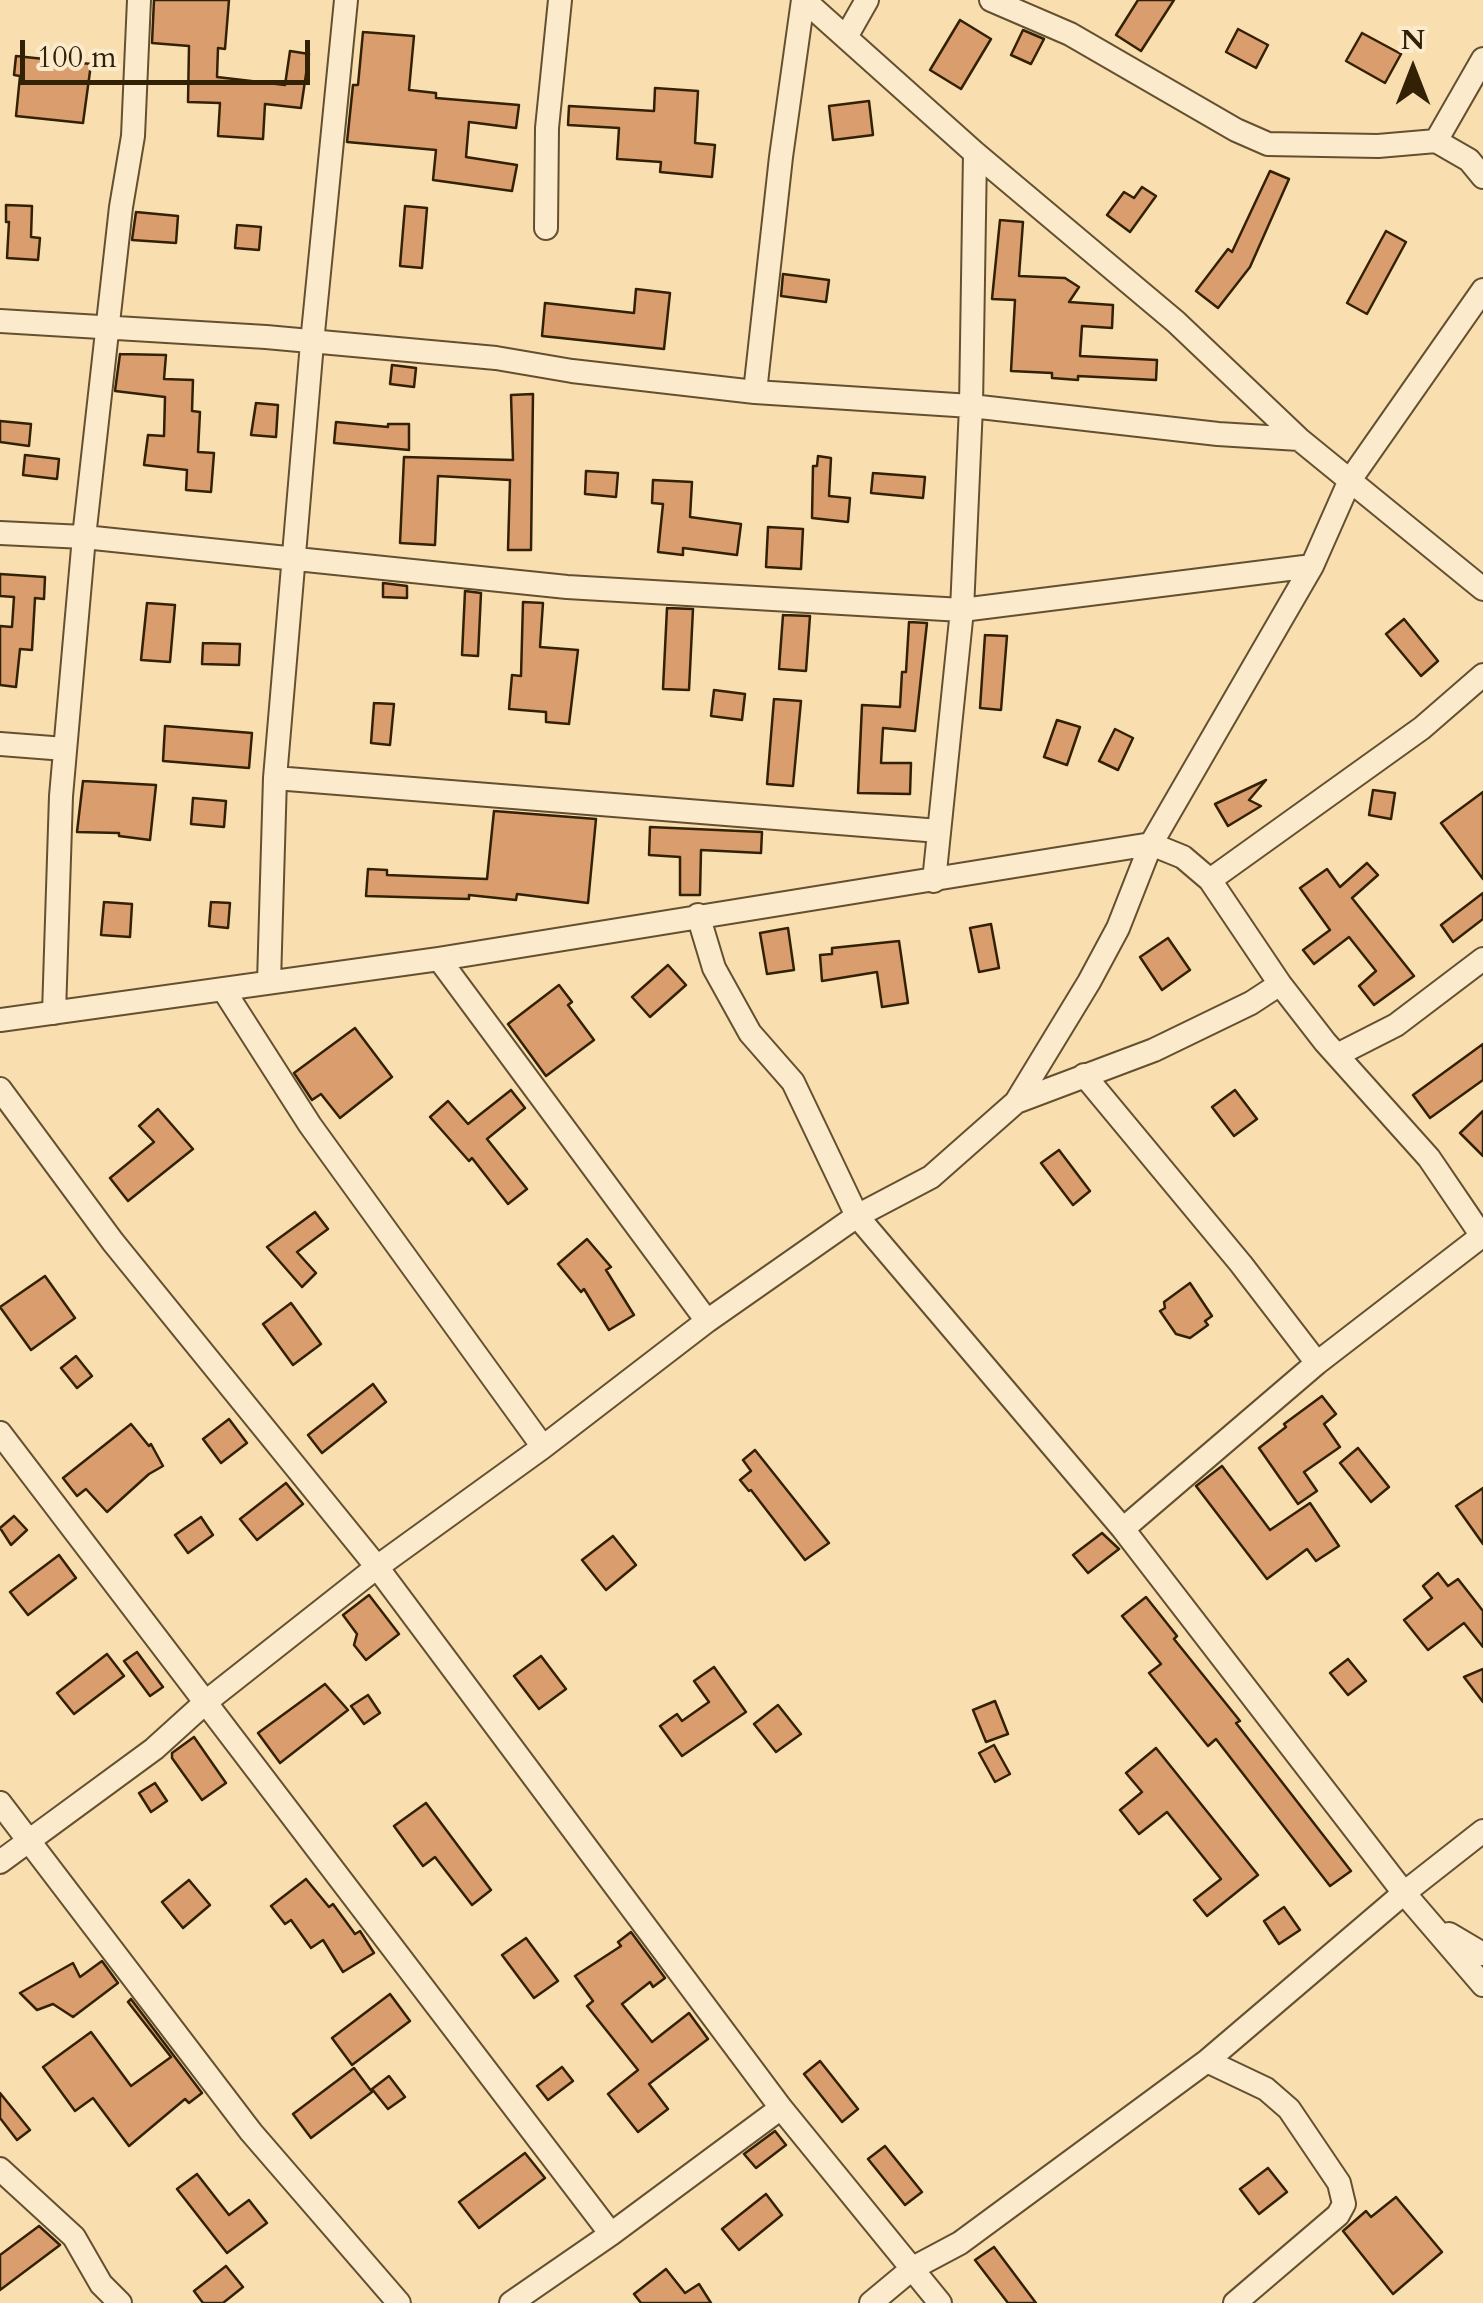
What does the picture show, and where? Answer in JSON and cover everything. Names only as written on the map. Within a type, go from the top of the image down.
[{"type":"street","points":[[54,1013],[61,796],[84,537],[133,136],[139,0]]},
{"type":"street","points":[[269,982],[275,778],[346,0]]},
{"type":"street","points":[[546,228],[548,128],[560,0]]},
{"type":"street","points":[[755,392],[780,157],[804,0]]},
{"type":"street","points":[[804,0],[974,153],[1176,322],[1299,439],[1483,590]]},
{"type":"street","points":[[846,38],[867,0]]},
{"type":"street","points":[[991,0],[1070,34],[1236,130],[1268,144],[1378,146],[1436,142],[1469,160],[1483,176]]},
{"type":"street","points":[[1436,142],[1483,59]]},
{"type":"street","points":[[934,881],[962,610],[971,406],[974,153]]},
{"type":"street","points":[[0,1862],[154,1749],[207,1701],[377,1567],[857,1216],[931,1177],[1016,1102],[1118,928],[1151,844],[1312,566],[1350,480],[1483,290]]},
{"type":"street","points":[[0,321],[266,337],[496,358],[755,392],[971,406],[1218,434],[1299,439]]},
{"type":"street","points":[[0,533],[84,537],[568,587],[962,610],[1312,566]]},
{"type":"street","points":[[1210,880],[1422,728],[1483,675]]},
{"type":"street","points":[[0,744],[66,749]]},
{"type":"street","points":[[275,778],[939,831]]},
{"type":"street","points":[[0,1020],[439,959],[1151,844],[1182,857],[1210,880],[1280,984],[1429,1158],[1483,1235],[1317,1363],[1123,1529]]},
{"type":"street","points":[[698,915],[714,968],[750,1033],[793,1082],[857,1216],[1123,1529],[1404,1893],[1483,1985]]},
{"type":"street","points":[[439,959],[707,1322]]},
{"type":"street","points":[[1340,1054],[1396,1025],[1483,960]]},
{"type":"street","points":[[1016,1102],[1154,1050],[1251,1003],[1280,984]]},
{"type":"street","points":[[223,988],[310,1125],[543,1447]]},
{"type":"street","points":[[1084,1075],[1241,1264],[1317,1363]]},
{"type":"street","points":[[0,1089],[113,1242],[377,1567],[780,2108],[940,2303]]},
{"type":"street","points":[[0,1433],[611,2234]]},
{"type":"street","points":[[0,1803],[251,2132],[398,2303]]},
{"type":"street","points":[[871,2303],[913,2268],[960,2243],[1207,2061],[1483,1830]]},
{"type":"street","points":[[1433,1924],[1483,1954]]},
{"type":"street","points":[[1207,2061],[1266,2088],[1288,2109],[1339,2183],[1344,2204],[1338,2215],[1235,2303]]},
{"type":"street","points":[[511,2303],[780,2108]]},
{"type":"street","points":[[0,2169],[74,2237],[101,2284],[120,2303]]},
{"type":"building","points":[[154,0],[229,0],[225,49],[218,48],[217,77],[285,85],[290,51],[309,54],[301,108],[265,104],[263,139],[218,136],[220,103],[188,102],[189,46],[152,43]]},
{"type":"building","points":[[1138,0],[1174,0],[1141,51],[1116,35]]},
{"type":"building","points":[[960,20],[991,39],[961,89],[930,70]]},
{"type":"building","points":[[1238,29],[1268,45],[1256,68],[1226,52]]},
{"type":"building","points":[[1023,30],[1044,39],[1031,64],[1011,55]]},
{"type":"building","points":[[363,32],[414,36],[409,90],[436,93],[436,98],[519,105],[516,128],[469,122],[466,157],[517,165],[512,191],[433,180],[436,150],[347,142]]},
{"type":"building","points":[[1362,33],[1401,54],[1385,83],[1346,61]]},
{"type":"building","points":[[16,56],[91,64],[83,123],[16,116],[20,76],[14,75]]},
{"type":"building","points":[[655,88],[698,91],[695,143],[715,145],[712,177],[660,172],[661,162],[617,159],[619,128],[568,125],[569,106],[654,111]]},
{"type":"building","points":[[869,101],[873,135],[833,140],[829,106]]},
{"type":"building","points":[[1270,171],[1289,179],[1250,267],[1218,308],[1196,291],[1228,249],[1232,252]]},
{"type":"building","points":[[1142,187],[1156,196],[1130,232],[1107,215],[1124,192],[1134,198]]},
{"type":"building","points":[[6,205],[32,206],[31,237],[40,238],[38,260],[7,258]]},
{"type":"building","points":[[405,206],[427,208],[422,268],[400,266]]},
{"type":"building","points":[[136,212],[178,216],[176,243],[132,240]]},
{"type":"building","points":[[1000,220],[1023,222],[1019,276],[1065,278],[1079,287],[1069,302],[1113,305],[1112,328],[1082,326],[1080,356],[1157,360],[1156,380],[1078,376],[1078,380],[1052,378],[1052,373],[1011,371],[1015,300],[992,299]]},
{"type":"building","points":[[237,225],[261,227],[259,250],[235,248]]},
{"type":"building","points":[[1386,231],[1406,242],[1367,314],[1347,303]]},
{"type":"building","points":[[783,274],[829,280],[826,302],[781,296]]},
{"type":"building","points":[[636,289],[670,293],[664,349],[542,336],[545,303],[634,313]]},
{"type":"building","points":[[120,354],[166,355],[164,379],[193,380],[192,411],[200,412],[198,452],[214,453],[211,492],[186,490],[187,470],[144,465],[148,435],[164,436],[165,397],[115,391]]},
{"type":"building","points":[[392,365],[416,368],[414,387],[390,384]]},
{"type":"building","points":[[533,394],[531,550],[508,550],[510,480],[438,476],[435,545],[400,543],[404,457],[513,460],[511,395]]},
{"type":"building","points":[[256,403],[278,405],[276,437],[251,435]]},
{"type":"building","points":[[0,421],[31,424],[29,446],[0,442]]},
{"type":"building","points":[[336,422],[388,427],[409,424],[409,450],[334,443]]},
{"type":"building","points":[[25,455],[59,459],[57,479],[23,475]]},
{"type":"building","points":[[818,456],[831,458],[829,496],[850,498],[848,522],[812,518],[813,466],[817,466]]},
{"type":"building","points":[[586,471],[618,473],[616,497],[585,494]]},
{"type":"building","points":[[873,473],[925,477],[923,498],[871,493]]},
{"type":"building","points":[[653,480],[692,482],[690,517],[741,524],[737,555],[683,548],[683,555],[658,552],[663,504],[652,503]]},
{"type":"building","points":[[768,527],[803,529],[801,569],[766,567]]},
{"type":"building","points":[[0,574],[45,577],[44,599],[35,598],[32,650],[20,649],[16,687],[0,685],[0,626],[12,627],[14,597],[0,596]]},
{"type":"building","points":[[383,583],[407,586],[407,598],[383,597]]},
{"type":"building","points":[[465,591],[481,593],[478,656],[462,655]]},
{"type":"building","points":[[523,602],[543,603],[540,647],[578,650],[569,724],[546,722],[546,712],[509,709],[512,675],[521,676]]},
{"type":"building","points":[[147,603],[175,605],[170,662],[141,660]]},
{"type":"building","points":[[667,608],[693,609],[689,690],[663,689]]},
{"type":"building","points":[[783,615],[810,616],[806,671],[779,669]]},
{"type":"building","points":[[1404,619],[1438,661],[1421,676],[1386,634]]},
{"type":"building","points":[[909,622],[927,623],[915,731],[883,728],[881,763],[911,763],[910,794],[858,793],[862,705],[900,707]]},
{"type":"building","points":[[985,635],[1007,636],[1001,710],[980,708]]},
{"type":"building","points":[[203,643],[240,644],[239,665],[202,664]]},
{"type":"building","points":[[714,690],[745,694],[742,720],[711,716]]},
{"type":"building","points":[[774,699],[801,701],[793,786],[767,784]]},
{"type":"building","points":[[374,703],[394,704],[390,745],[371,743]]},
{"type":"building","points":[[1057,720],[1080,727],[1067,765],[1044,757]]},
{"type":"building","points":[[165,726],[252,733],[249,768],[163,761]]},
{"type":"building","points":[[1115,729],[1133,738],[1118,770],[1099,761]]},
{"type":"building","points":[[1266,780],[1249,800],[1261,806],[1228,826],[1215,804]]},
{"type":"building","points":[[83,781],[156,785],[150,840],[119,833],[77,832]]},
{"type":"building","points":[[1373,790],[1395,793],[1391,819],[1369,815]]},
{"type":"building","points":[[1483,792],[1483,879],[1441,823]]},
{"type":"building","points":[[193,798],[226,801],[224,827],[191,824]]},
{"type":"building","points":[[494,811],[596,819],[588,903],[517,894],[516,900],[469,895],[469,899],[366,896],[368,869],[387,870],[387,875],[487,879]]},
{"type":"building","points":[[650,827],[762,832],[761,853],[701,850],[700,895],[680,895],[680,857],[649,855]]},
{"type":"building","points":[[1367,863],[1378,875],[1352,898],[1414,976],[1374,1005],[1359,986],[1376,971],[1349,937],[1314,964],[1303,950],[1330,930],[1300,888],[1327,869],[1340,887]]},
{"type":"building","points":[[1483,893],[1483,919],[1453,942],[1441,925]]},
{"type":"building","points":[[104,902],[132,904],[130,937],[101,935]]},
{"type":"building","points":[[211,902],[230,903],[228,928],[209,926]]},
{"type":"building","points":[[991,924],[999,968],[979,972],[970,928]]},
{"type":"building","points":[[788,928],[794,970],[767,974],[760,933]]},
{"type":"building","points":[[1168,938],[1190,970],[1162,990],[1140,957]]},
{"type":"building","points":[[899,941],[908,1003],[882,1007],[877,972],[822,981],[820,955],[832,954],[832,948]]},
{"type":"building","points":[[668,965],[686,985],[650,1017],[632,997]]},
{"type":"building","points":[[559,985],[572,1002],[568,1005],[594,1040],[546,1076],[508,1024]]},
{"type":"building","points":[[355,1028],[392,1077],[340,1118],[321,1094],[312,1100],[294,1073]]},
{"type":"building","points":[[1483,1044],[1483,1080],[1430,1118],[1413,1095]]},
{"type":"building","points":[[511,1090],[525,1108],[487,1139],[527,1189],[508,1204],[472,1158],[469,1161],[430,1117],[448,1101],[468,1124]]},
{"type":"building","points":[[1235,1090],[1257,1119],[1234,1136],[1212,1107]]},
{"type":"building","points":[[158,1109],[193,1149],[128,1201],[110,1178],[154,1142],[139,1126]]},
{"type":"building","points":[[1483,1111],[1483,1156],[1460,1133]]},
{"type":"building","points":[[1059,1150],[1090,1191],[1073,1205],[1041,1163]]},
{"type":"building","points":[[315,1212],[328,1229],[297,1252],[316,1273],[302,1287],[267,1247]]},
{"type":"building","points":[[587,1239],[611,1267],[606,1270],[634,1315],[609,1330],[584,1289],[581,1292],[558,1264]]},
{"type":"building","points":[[45,1276],[75,1318],[31,1350],[0,1307]]},
{"type":"building","points":[[1190,1283],[1212,1316],[1205,1321],[1208,1325],[1190,1338],[1176,1334],[1160,1311],[1165,1308],[1164,1302]]},
{"type":"building","points":[[291,1303],[321,1344],[293,1365],[263,1324]]},
{"type":"building","points":[[76,1356],[92,1376],[77,1388],[61,1368]]},
{"type":"building","points":[[373,1384],[386,1402],[322,1453],[308,1435]]},
{"type":"building","points":[[1322,1396],[1336,1414],[1324,1424],[1340,1447],[1304,1472],[1317,1491],[1298,1504],[1259,1448]]},
{"type":"building","points":[[229,1419],[247,1443],[221,1463],[203,1439]]},
{"type":"building","points":[[131,1424],[151,1444],[163,1466],[107,1512],[86,1489],[77,1496],[63,1478]]},
{"type":"building","points":[[1358,1448],[1389,1487],[1371,1502],[1340,1463]]},
{"type":"building","points":[[755,1450],[829,1543],[805,1560],[740,1480],[751,1471],[743,1460]]},
{"type":"building","points":[[1222,1466],[1270,1530],[1310,1503],[1339,1546],[1316,1561],[1307,1549],[1267,1579],[1196,1486]]},
{"type":"building","points":[[286,1483],[303,1504],[257,1540],[240,1519]]},
{"type":"building","points":[[1483,1488],[1483,1544],[1456,1506]]},
{"type":"building","points":[[14,1516],[27,1530],[11,1545],[0,1528]]},
{"type":"building","points":[[201,1517],[213,1535],[188,1553],[175,1535]]},
{"type":"building","points":[[1102,1533],[1119,1549],[1088,1573],[1073,1555]]},
{"type":"building","points":[[613,1536],[636,1565],[606,1590],[582,1560]]},
{"type":"building","points":[[59,1555],[76,1578],[28,1615],[10,1592]]},
{"type":"building","points":[[1438,1573],[1448,1586],[1458,1579],[1483,1611],[1483,1647],[1464,1623],[1428,1650],[1404,1620],[1432,1598],[1423,1586]]},
{"type":"building","points":[[369,1595],[399,1634],[366,1660],[354,1645],[357,1634],[343,1615]]},
{"type":"building","points":[[1146,1597],[1177,1636],[1174,1639],[1240,1721],[1236,1723],[1351,1871],[1330,1886],[1216,1739],[1208,1746],[1149,1673],[1161,1664],[1122,1616]]},
{"type":"building","points":[[137,1652],[163,1687],[150,1696],[124,1661]]},
{"type":"building","points":[[107,1654],[124,1676],[74,1714],[57,1693]]},
{"type":"building","points":[[541,1656],[566,1689],[539,1709],[514,1676]]},
{"type":"building","points":[[1348,1659],[1366,1681],[1348,1695],[1330,1673]]},
{"type":"building","points":[[714,1667],[746,1712],[682,1756],[660,1726],[677,1714],[682,1721],[709,1702],[694,1681]]},
{"type":"building","points":[[1483,1669],[1483,1702],[1464,1677]]},
{"type":"building","points":[[325,1684],[348,1710],[280,1763],[258,1733]]},
{"type":"building","points":[[368,1695],[380,1713],[364,1724],[351,1706]]},
{"type":"building","points":[[995,1701],[1008,1734],[986,1742],[973,1710]]},
{"type":"building","points":[[778,1705],[801,1734],[776,1752],[754,1724]]},
{"type":"building","points":[[194,1737],[226,1783],[202,1800],[172,1758],[172,1753]]},
{"type":"building","points":[[994,1745],[1010,1774],[995,1782],[979,1753]]},
{"type":"building","points":[[1156,1748],[1258,1875],[1207,1916],[1194,1900],[1221,1879],[1167,1812],[1139,1834],[1120,1810],[1142,1792],[1126,1773]]},
{"type":"building","points":[[155,1783],[167,1801],[151,1812],[139,1793]]},
{"type":"building","points":[[426,1803],[491,1890],[472,1905],[435,1857],[423,1866],[394,1826]]},
{"type":"building","points":[[306,1879],[329,1907],[333,1904],[355,1934],[360,1931],[374,1953],[343,1972],[323,1940],[311,1948],[291,1920],[285,1924],[271,1906]]},
{"type":"building","points":[[189,1880],[210,1905],[183,1928],[162,1902]]},
{"type":"building","points":[[1284,1907],[1300,1930],[1279,1944],[1264,1921]]},
{"type":"building","points":[[631,1932],[665,1978],[653,1987],[650,1982],[622,2004],[652,2042],[689,2013],[708,2039],[649,2084],[668,2109],[638,2132],[608,2094],[638,2070],[587,2006],[593,2001],[575,1976],[621,1946],[618,1942]]},
{"type":"building","points":[[526,1938],[558,1981],[534,1998],[502,1955]]},
{"type":"building","points":[[102,1961],[118,1983],[73,2017],[53,2004],[37,2010],[20,1993],[73,1963],[80,1977]]},
{"type":"building","points":[[390,1994],[410,2021],[352,2065],[332,2038]]},
{"type":"building","points":[[131,1999],[202,2093],[189,2103],[185,2099],[129,2146],[93,2098],[75,2111],[43,2067],[91,2032],[131,2086],[171,2057],[128,2002]]},
{"type":"building","points":[[820,2061],[858,2109],[842,2122],[804,2074]]},
{"type":"building","points":[[562,2067],[573,2081],[548,2100],[537,2086]]},
{"type":"building","points":[[354,2068],[372,2092],[311,2138],[293,2114]]},
{"type":"building","points":[[389,2076],[405,2097],[388,2109],[372,2089]]},
{"type":"building","points":[[0,2093],[30,2130],[17,2140],[0,2118]]},
{"type":"building","points":[[775,2131],[786,2145],[756,2168],[744,2154]]},
{"type":"building","points":[[885,2146],[922,2192],[905,2205],[868,2159]]},
{"type":"building","points":[[525,2153],[545,2178],[479,2228],[459,2202]]},
{"type":"building","points":[[1268,2168],[1287,2192],[1259,2214],[1240,2189]]},
{"type":"building","points":[[197,2174],[229,2215],[249,2200],[267,2223],[227,2253],[177,2189]]},
{"type":"building","points":[[766,2194],[782,2215],[739,2250],[722,2229]]},
{"type":"building","points":[[1396,2197],[1442,2252],[1393,2294],[1343,2231],[1366,2211],[1371,2217]]},
{"type":"building","points":[[39,2226],[60,2245],[0,2290],[0,2255]]},
{"type":"building","points":[[994,2247],[1036,2303],[1008,2303],[975,2260]]},
{"type":"building","points":[[226,2266],[243,2287],[223,2303],[203,2303],[194,2291]]},
{"type":"building","points":[[666,2269],[685,2293],[699,2284],[711,2303],[641,2303],[634,2294]]}]
